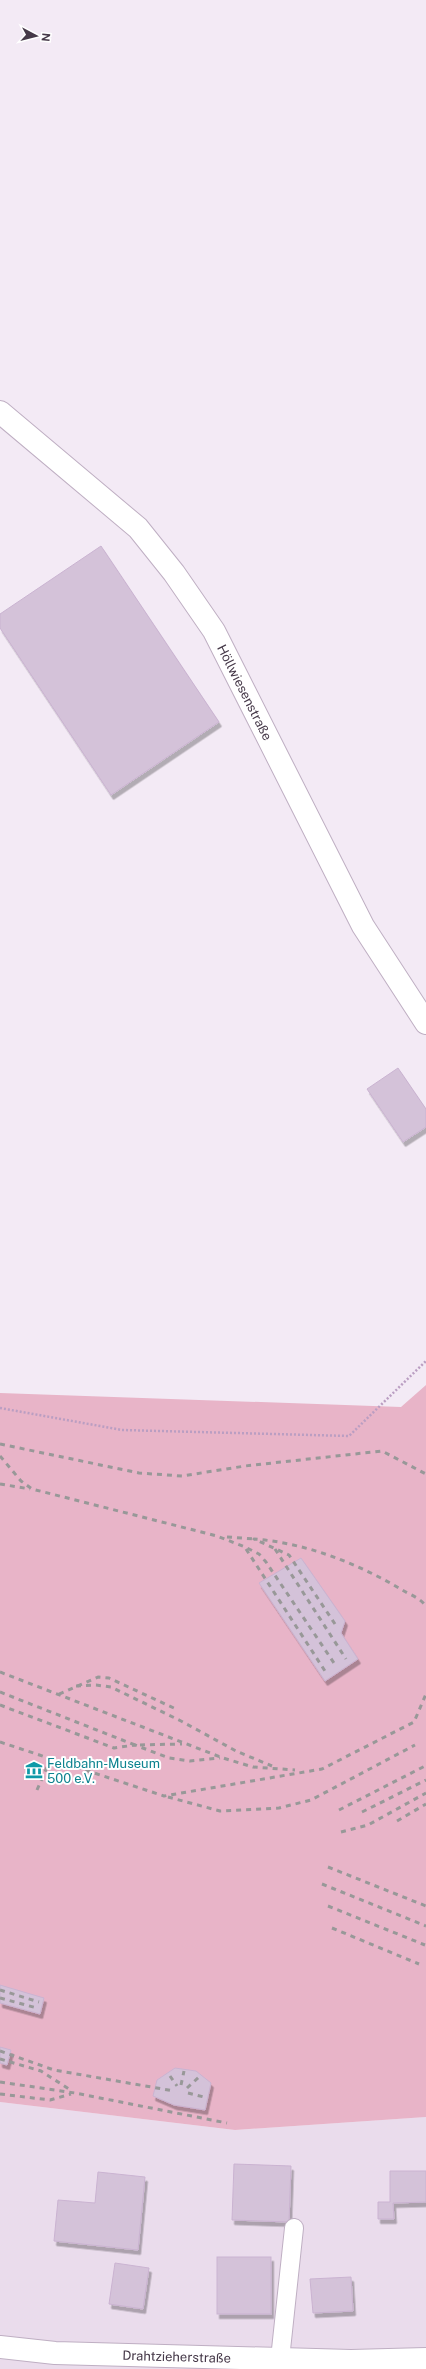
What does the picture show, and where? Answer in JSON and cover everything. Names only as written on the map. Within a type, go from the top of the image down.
[{"type":"street","name":"Höllwiesenstraße","points":[[0,412],[138,528],[196,605],[214,631],[363,926],[426,1024]]},
{"type":"street","name":"Drahtzieherstraße","points":[[0,2347],[55,2353],[280,2359],[426,2359]]},
{"type":"lane","points":[[280,2359],[294,2228]]},
{"type":"path","points":[[0,1408],[122,1430],[349,1436],[426,1361]]},
{"type":"shaded area","points":[[426,1385],[426,2117],[235,2130],[0,2102],[0,1393],[401,1407]]},
{"type":"shaded area","points":[[0,2102],[235,2130],[426,2117],[426,2369],[0,2369]]},
{"type":"building","points":[[101,546],[219,722],[111,795],[0,628],[0,614]]},
{"type":"building","points":[[398,1068],[426,1109],[426,1127],[403,1142],[367,1089]]},
{"type":"building","points":[[301,1558],[345,1621],[341,1633],[358,1659],[325,1681],[259,1583]]},
{"type":"building","points":[[0,1985],[44,1998],[40,2014],[0,2003]]},
{"type":"building","points":[[0,2047],[11,2050],[7,2065],[0,2063]]},
{"type":"building","points":[[175,2068],[196,2071],[211,2083],[205,2110],[174,2105],[153,2096],[157,2080]]},
{"type":"building","points":[[234,2164],[291,2166],[289,2222],[232,2220]]},
{"type":"building","points":[[390,2171],[426,2171],[426,2202],[393,2203],[394,2219],[378,2219],[378,2202],[390,2202]]},
{"type":"building","points":[[98,2172],[145,2177],[138,2250],[54,2241],[58,2200],[95,2203]]},
{"type":"building","points":[[217,2257],[271,2257],[271,2314],[217,2314]]},
{"type":"building","points":[[115,2263],[149,2268],[143,2309],[109,2304]]},
{"type":"building","points":[[351,2277],[353,2311],[313,2313],[310,2279]]},
{"type":"railway","points":[[0,1444],[139,1473],[182,1476],[245,1466],[382,1451],[426,1474]]},
{"type":"railway","points":[[0,1456],[21,1481],[32,1489],[217,1536],[259,1554],[266,1562],[336,1666]]},
{"type":"railway","points":[[0,1484],[30,1489]]},
{"type":"railway","points":[[227,1537],[254,1539]]},
{"type":"railway","points":[[335,1624],[289,1555],[254,1539],[293,1545],[332,1556],[387,1581],[416,1598],[426,1607]]},
{"type":"railway","points":[[246,1549],[325,1671]]},
{"type":"railway","points":[[275,1549],[346,1659]]},
{"type":"railway","points":[[0,1672],[223,1758],[253,1767],[295,1770]]},
{"type":"railway","points":[[59,1694],[98,1677],[109,1678],[176,1709]]},
{"type":"railway","points":[[76,1686],[96,1685],[111,1687],[181,1721],[236,1751],[272,1766]]},
{"type":"railway","points":[[0,1692],[135,1745],[182,1744]]},
{"type":"railway","points":[[0,1742],[164,1796],[322,1769],[414,1722],[426,1694]]},
{"type":"railway","points":[[0,1705],[114,1748],[135,1745],[169,1758],[190,1761],[220,1758]]},
{"type":"railway","points":[[168,1797],[220,1811],[279,1808],[311,1800],[415,1745]]},
{"type":"railway","points":[[37,1790],[51,1758]]},
{"type":"railway","points":[[339,1810],[425,1766]]},
{"type":"railway","points":[[362,1812],[426,1780]]},
{"type":"railway","points":[[341,1832],[368,1825],[426,1793]]},
{"type":"railway","points":[[397,1821],[426,1804]]},
{"type":"railway","points":[[328,1867],[426,1906]]},
{"type":"railway","points":[[322,1884],[426,1926]]},
{"type":"railway","points":[[328,1906],[425,1945]]},
{"type":"railway","points":[[332,1928],[419,1964]]},
{"type":"railway","points":[[0,1990],[39,2002]]},
{"type":"railway","points":[[0,1998],[37,2008]]},
{"type":"railway","points":[[0,2051],[54,2070],[174,2091]]},
{"type":"railway","points":[[0,2059],[41,2071],[72,2091]]},
{"type":"railway","points":[[181,2085],[184,2071]]},
{"type":"railway","points":[[170,2076],[177,2086]]},
{"type":"railway","points":[[187,2088],[199,2077]]},
{"type":"railway","points":[[0,2082],[75,2093],[227,2123]]},
{"type":"railway","points":[[188,2093],[204,2097]]},
{"type":"railway","points":[[0,2094],[50,2100],[71,2094]]},
{"type":"place","name":"Feldbahn-Museum 500 e.V.","points":[[34,1770]]}]
